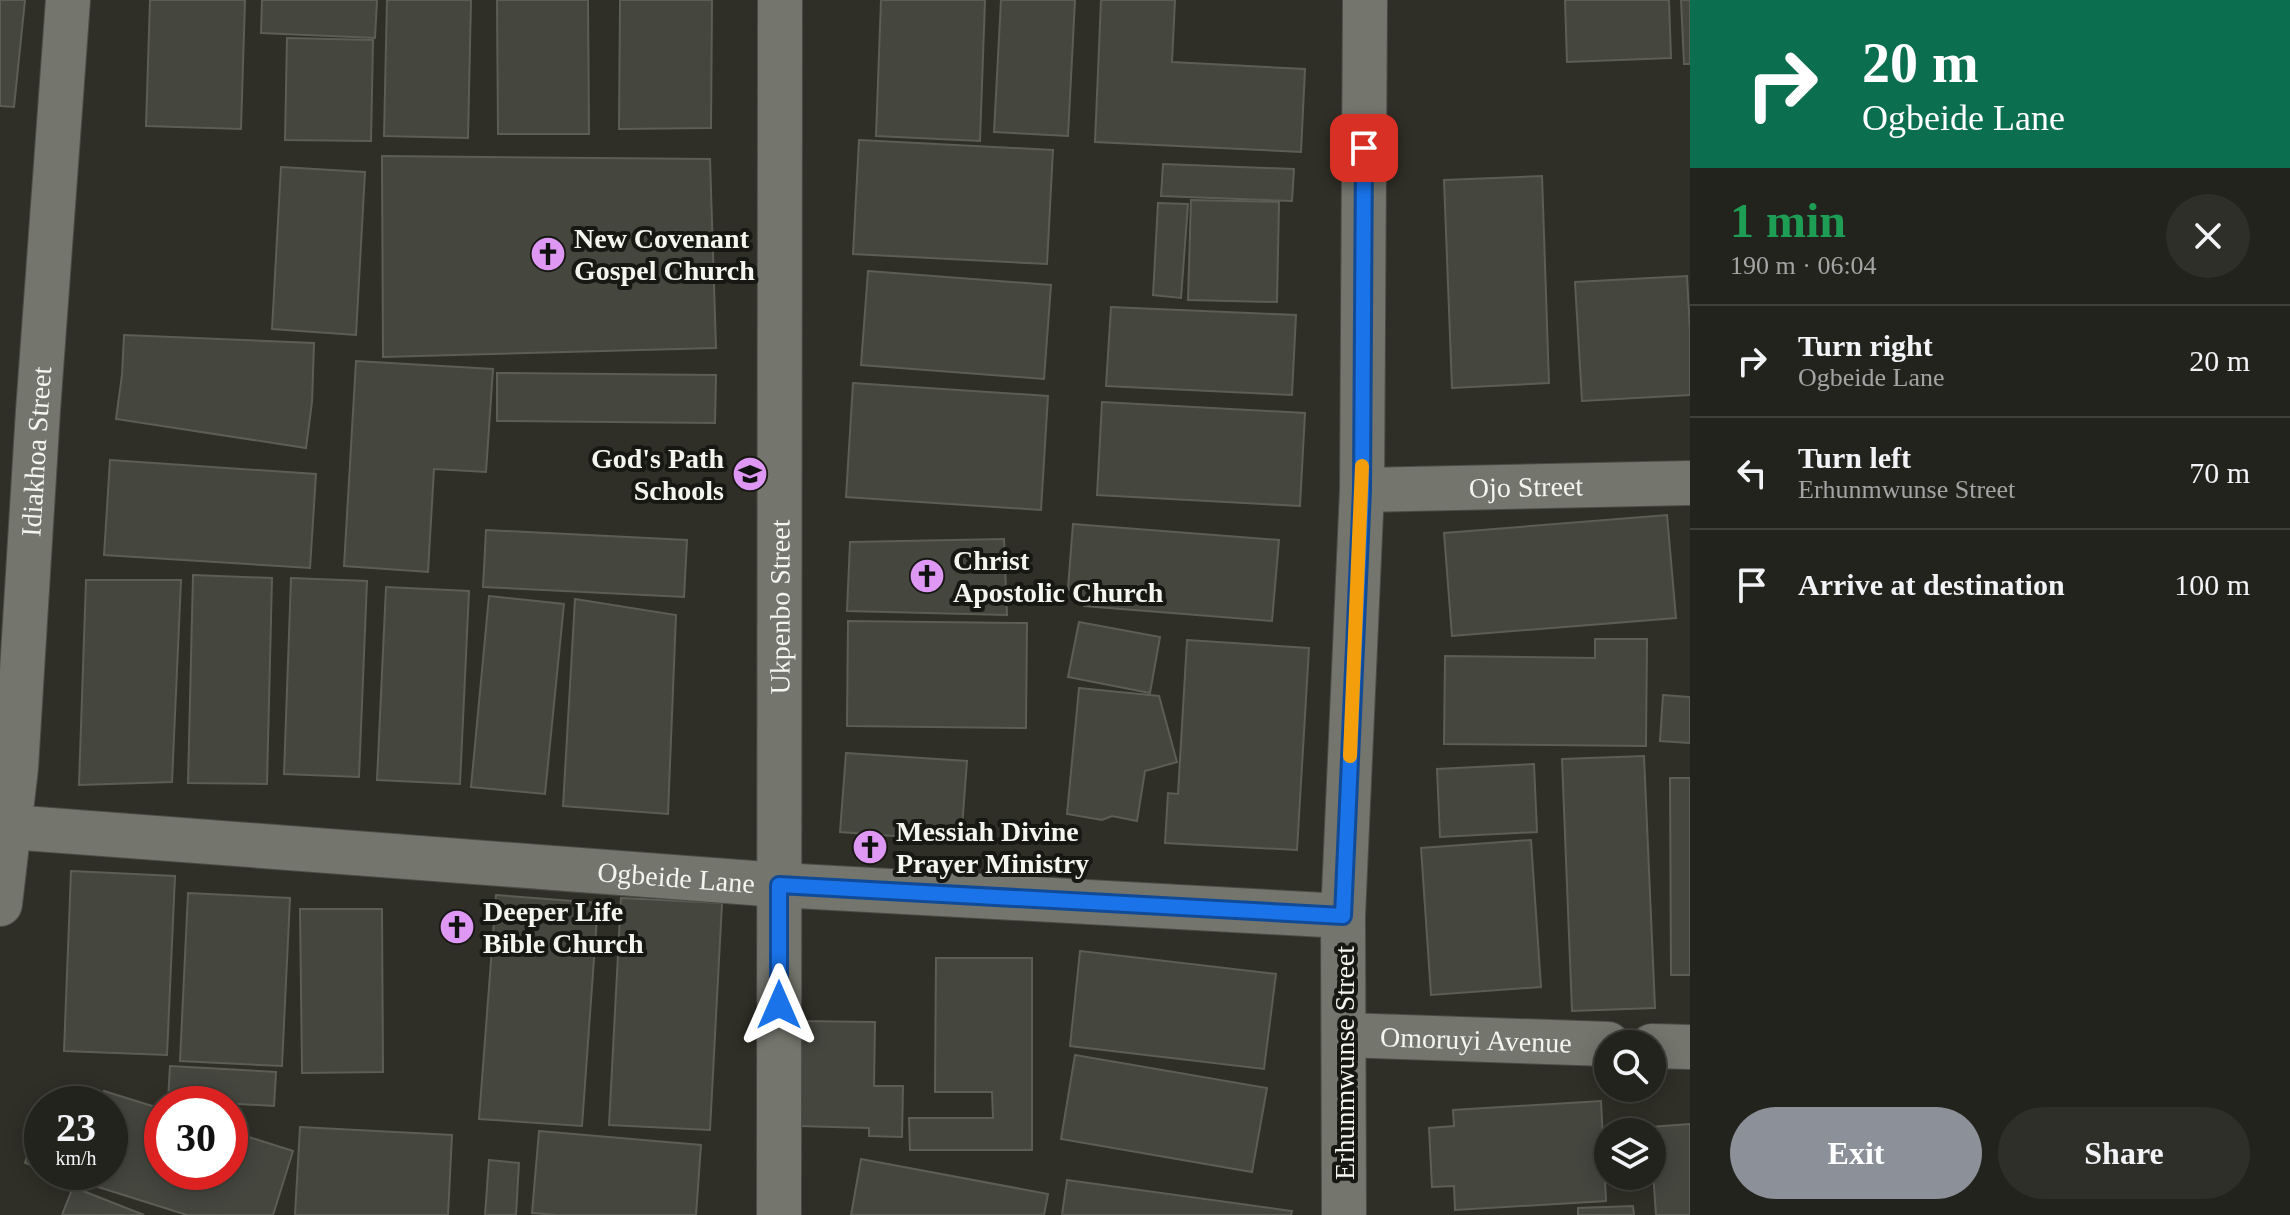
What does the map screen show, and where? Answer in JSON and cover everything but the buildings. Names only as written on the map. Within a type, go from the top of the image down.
[{"type":"street","name":"Idiakhoa Street","points":[[0,904],[0,883],[16,768],[19,410],[68,0]]},
{"type":"street","name":"Ukpenbo Street","points":[[779,1215],[780,0]]},
{"type":"street","name":"Erhunmwunse Street","points":[[1344,1215],[1343,916],[1362,490],[1365,0]]},
{"type":"street","name":"Ojo Street","points":[[1362,490],[1690,483]]},
{"type":"street","name":"Ogbeide Lane","points":[[10,827],[779,885],[1343,916]]},
{"type":"street","name":"Omoruyi Avenue","points":[[1344,1035],[1594,1044]]},
{"type":"street","points":[[1666,1046],[1690,1047]]},
{"type":"slow traffic","points":[[1350,756],[1362,466]]},
{"type":"place","name":"New Covenant Gospel Church","points":[[548,254]]},
{"type":"place","name":"God's Path Schools","points":[[750,474]]},
{"type":"place","name":"Christ Apostolic Church","points":[[927,576]]},
{"type":"place","name":"Messiah Divine Prayer Ministry","points":[[870,847]]},
{"type":"place","name":"Deeper Life Bible Church","points":[[457,927]]},
{"type":"route","points":[[779,1005],[779,885],[1343,916],[1362,490],[1364,148]]}]
